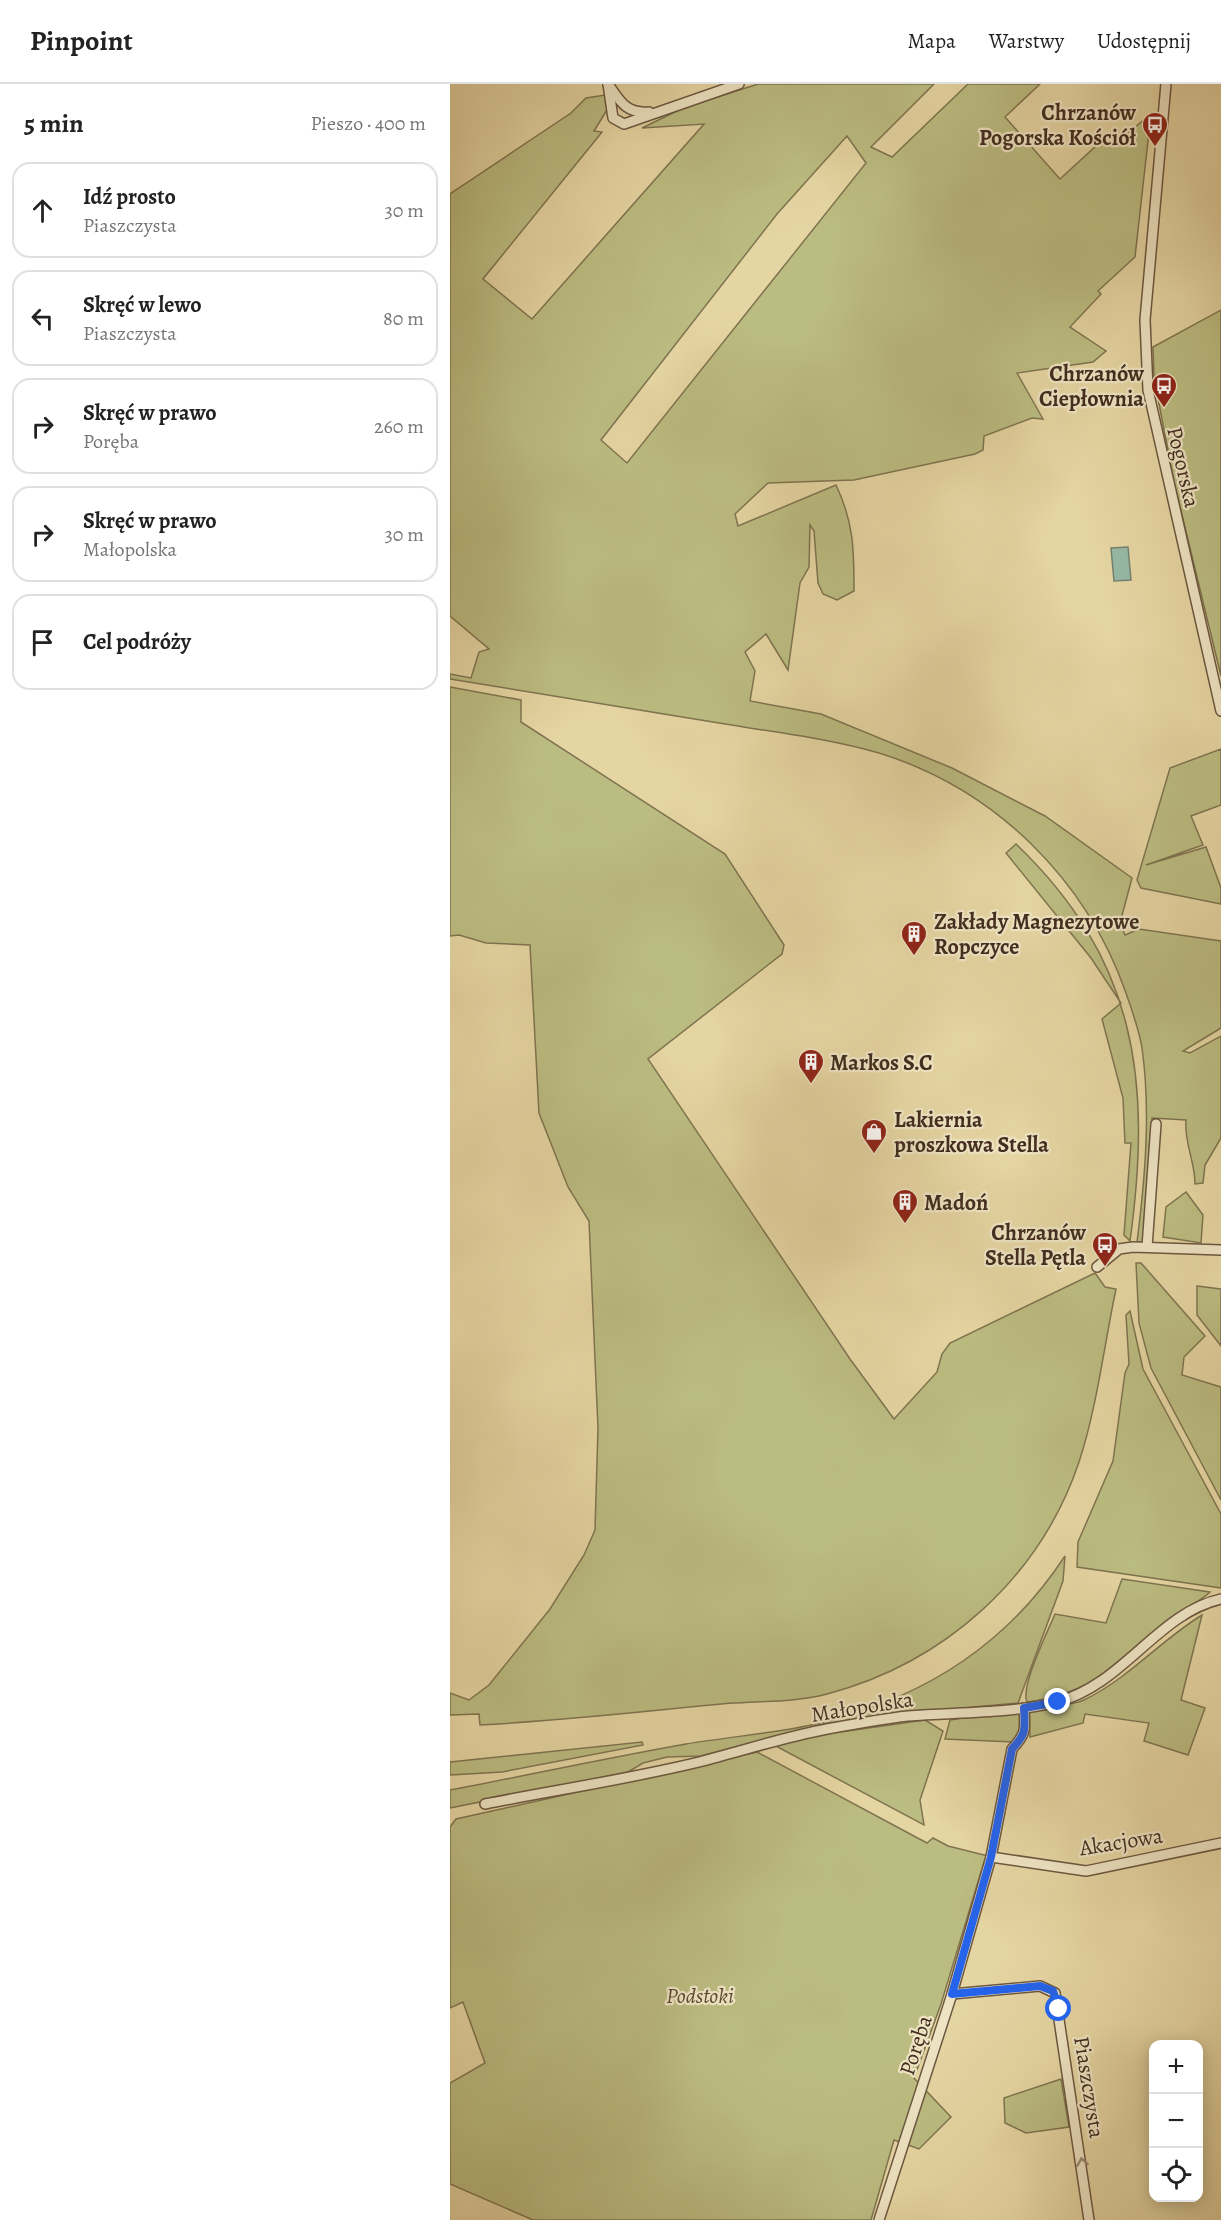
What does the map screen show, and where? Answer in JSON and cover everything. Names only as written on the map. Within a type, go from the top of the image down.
[{"type":"street","points":[[608,84],[627,109],[639,113],[654,112]]},
{"type":"street","points":[[608,84],[614,118],[617,122],[629,123],[654,112],[739,84]]},
{"type":"street","name":"Pogorska","points":[[1166,84],[1145,320],[1148,390],[1221,711]]},
{"type":"street","points":[[1147,1247],[1156,1124]]},
{"type":"street","points":[[1097,1267],[1119,1249],[1147,1247],[1221,1250]]},
{"type":"street","name":"Małopolska","points":[[485,1804],[698,1762],[826,1729],[906,1717],[1024,1708],[1058,1702],[1105,1681],[1186,1614],[1207,1602],[1221,1599]]},
{"type":"street","name":"Poręba","points":[[879,2220],[952,1994],[991,1857],[1012,1749],[1022,1740],[1025,1731],[1024,1708]]},
{"type":"street","name":"Akacjowa","points":[[991,1857],[1086,1871],[1221,1843]]},
{"type":"street","name":"Piaszczysta","points":[[952,1994],[1040,1986],[1054,1993],[1089,2220]]},
{"type":"green space","points":[[758,84],[934,84],[871,147],[892,157],[968,84],[1040,84],[1005,117],[1060,179],[1108,135],[1111,134],[1118,141],[1151,114],[1135,257],[1098,291],[1101,294],[1070,327],[1106,351],[1093,362],[1017,373],[1043,419],[1032,418],[984,436],[983,450],[975,454],[854,480],[768,483],[735,514],[738,526],[836,485],[850,524],[853,549],[854,591],[837,600],[823,594],[818,583],[814,531],[810,525],[809,567],[800,583],[788,670],[766,634],[745,652],[755,671],[750,701],[821,714],[952,768],[1045,816],[1132,878],[1120,923],[1125,935],[1139,929],[1221,941],[1221,1028],[1183,1051],[1190,1053],[1221,1036],[1221,1138],[1205,1165],[1203,1183],[1195,1184],[1186,1120],[1152,1118],[1144,1242],[1137,1242],[1146,1145],[1145,1072],[1139,1034],[1126,993],[1109,951],[1087,912],[1061,876],[1031,844],[998,815],[961,790],[921,769],[879,753],[840,743],[450,679],[450,674],[471,678],[479,652],[489,649],[450,616],[450,194],[571,113],[586,98],[605,95],[607,110],[594,131],[602,132],[483,279],[532,319],[704,124],[642,128],[683,108]],"holes":[[[847,136],[866,163],[627,463],[601,440],[777,214]]]},
{"type":"green space","points":[[1221,310],[1221,676],[1174,482],[1154,378],[1153,347]]},
{"type":"green space","points":[[450,687],[521,700],[521,722],[725,854],[784,945],[782,954],[648,1059],[850,1359],[894,1419],[937,1372],[942,1354],[950,1343],[1095,1273],[1105,1287],[1116,1289],[1095,1398],[1079,1462],[1062,1504],[1040,1543],[1013,1578],[982,1610],[948,1638],[910,1661],[870,1680],[827,1694],[784,1701],[480,1725],[479,1714],[450,1715],[450,1693],[469,1700],[489,1685],[550,1609],[584,1555],[595,1530],[598,1428],[589,1221],[568,1187],[539,1113],[530,945],[486,943],[459,935],[450,936]]},
{"type":"green space","points":[[1221,749],[1221,805],[1191,816],[1203,845],[1146,865],[1206,847],[1221,888],[1221,904],[1141,888],[1137,880],[1170,768]]},
{"type":"green space","points":[[1016,844],[1057,888],[1088,932],[1111,978],[1117,997],[1091,958],[1006,853]]},
{"type":"green space","points":[[1120,1004],[1127,1026],[1136,1076],[1138,1128],[1136,1183],[1130,1241],[1124,1235],[1131,1143],[1125,1143],[1123,1098],[1102,1019]]},
{"type":"green space","points":[[1186,1192],[1203,1215],[1201,1243],[1163,1237],[1166,1207]]},
{"type":"green space","points":[[1136,1263],[1141,1263],[1205,1336],[1184,1357],[1182,1375],[1221,1387],[1221,1500],[1151,1368],[1139,1323]]},
{"type":"green space","points":[[1197,1286],[1221,1289],[1221,1346],[1197,1315]]},
{"type":"green space","points":[[1130,1311],[1143,1369],[1221,1514],[1221,1588],[1077,1567],[1078,1542],[1113,1461],[1125,1373],[1129,1364],[1126,1315]]},
{"type":"green space","points":[[1065,1556],[1063,1581],[1018,1703],[907,1713],[824,1724],[701,1756],[667,1757],[643,1763],[628,1772],[450,1808],[450,1790],[686,1744],[812,1725],[866,1710],[933,1680],[992,1639],[1043,1587]]},
{"type":"green space","points":[[1122,1579],[1210,1592],[1180,1612],[1108,1671],[1090,1682],[1050,1698],[1027,1702],[1027,1684],[1055,1614],[1106,1623]]},
{"type":"green space","points":[[1202,1615],[1181,1700],[1205,1708],[1188,1755],[1144,1741],[1149,1723],[1085,1714],[1083,1723],[1030,1737],[1029,1712],[1042,1707],[1084,1700],[1115,1681]]},
{"type":"green space","points":[[1004,1712],[1020,1712],[1022,1726],[1014,1742],[945,1739],[950,1720]]},
{"type":"green space","points":[[925,1720],[943,1731],[920,1800],[924,1825],[774,1745],[833,1733]]},
{"type":"green space","points":[[642,1742],[643,1745],[502,1772],[450,1775],[450,1762]]},
{"type":"green space","name":"Podstoki","points":[[757,1752],[927,1843],[933,1838],[948,1846],[988,1856],[984,1862],[941,2004],[914,2078],[951,2117],[919,2149],[894,2140],[871,2220],[533,2220],[450,2184],[450,2083],[485,2063],[463,2002],[450,2008],[450,1827],[456,1819]]},
{"type":"green space","points":[[1061,2079],[1069,2127],[1026,2133],[1005,2123],[1004,2098]]},
{"type":"shaded area","points":[[1128,547],[1131,580],[1114,581],[1111,548]]},
{"type":"place","name":"Chrzanów Pogorska Kościół","points":[[1155,148]]},
{"type":"place","name":"Chrzanów Ciepłownia","points":[[1164,409]]},
{"type":"place","name":"Zakłady Magnezytowe Ropczyce","points":[[914,957]]},
{"type":"place","name":"Markos S.C","points":[[811,1085]]},
{"type":"place","name":"Lakiernia proszkowa Stella","points":[[874,1155]]},
{"type":"place","name":"Madoń","points":[[905,1225]]},
{"type":"place","name":"Chrzanów Stella Pętla","points":[[1105,1268]]},
{"type":"route","points":[[1058,1702],[1024,1708],[1025,1731],[1022,1740],[1012,1749],[991,1857],[952,1994],[1040,1986],[1053,1991],[1059,2009]]}]
